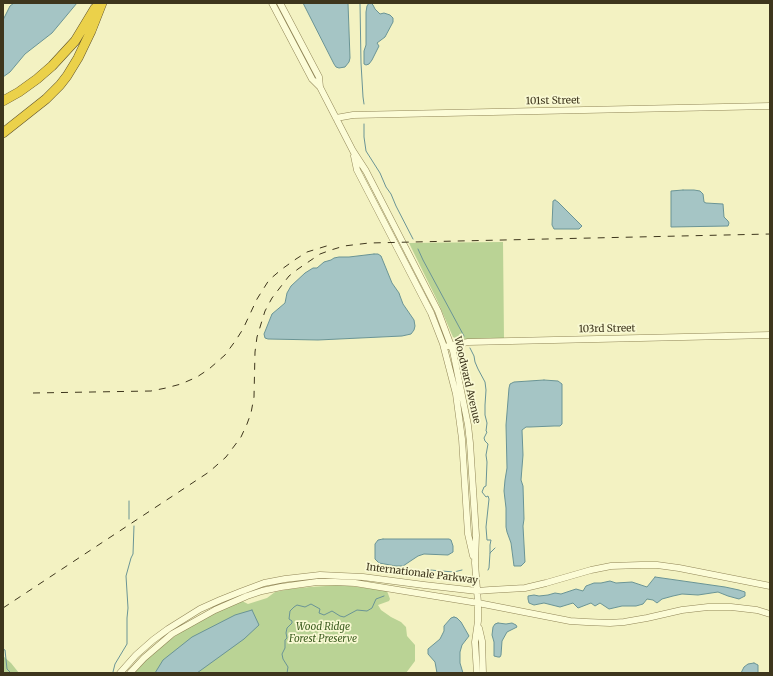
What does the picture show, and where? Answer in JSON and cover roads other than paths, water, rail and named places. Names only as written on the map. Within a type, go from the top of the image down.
[{"type":"highway","points":[[3,101],[19,92],[52,66],[75,41],[98,3]]},
{"type":"highway","points":[[3,133],[46,99],[67,76],[78,58],[91,31],[102,3]]},
{"type":"street","name":"Woodward Avenue","points":[[272,3],[312,79],[320,87],[353,151],[366,171],[428,290],[451,345],[468,425],[476,535],[475,563],[478,621]]},
{"type":"street","name":"Woodward Avenue","points":[[280,3],[319,77],[320,87]]},
{"type":"street","name":"101st Street","points":[[336,118],[353,115],[770,106]]},
{"type":"street","name":"Woodward Avenue","points":[[353,151],[357,170],[431,313],[444,347],[456,394],[462,439],[468,534],[475,563]]},
{"type":"street","name":"103rd Street","points":[[444,347],[468,342],[770,336]]},
{"type":"street","name":"Internationale Parkway","points":[[120,673],[136,655],[153,640],[200,609],[264,584],[286,579],[320,575],[363,577],[477,591],[525,588],[591,570],[634,564],[674,567],[770,586]]},
{"type":"street","name":"Internationale Parkway","points":[[130,673],[144,658],[172,634],[215,610],[247,596],[280,587],[317,582],[356,583],[478,603],[570,621],[594,623],[630,621],[682,610],[708,607],[731,607],[757,610],[770,614]]},
{"type":"street","points":[[477,673],[475,642],[478,621]]},
{"type":"street","points":[[478,621],[482,641],[483,673]]},
{"type":"water","points":[[14,3],[77,3],[52,33],[25,54],[10,72],[3,77],[3,20],[10,6]]},
{"type":"water","points":[[303,3],[348,3],[350,58],[345,67],[339,68],[334,64]]},
{"type":"water","points":[[369,3],[373,5],[380,14],[384,13],[390,15],[393,18],[393,22],[385,37],[377,43],[379,46],[372,60],[366,65],[364,64],[364,51],[366,45],[366,12]]},
{"type":"water","points":[[671,191],[700,191],[703,194],[704,202],[706,203],[723,204],[724,217],[729,223],[728,226],[671,227]]},
{"type":"water","points":[[555,200],[582,226],[579,229],[554,229],[552,225],[553,201]]},
{"type":"water","points":[[374,254],[381,256],[392,283],[399,293],[403,304],[414,320],[415,326],[411,334],[402,336],[318,340],[265,338],[264,334],[272,314],[285,303],[287,293],[291,286],[305,273],[334,258]]},
{"type":"water","points":[[544,380],[558,381],[562,384],[562,424],[560,426],[526,427],[522,430],[523,455],[521,480],[523,486],[525,562],[521,566],[514,566],[511,543],[506,527],[504,491],[507,468],[506,425],[509,388],[510,384],[514,382]]},
{"type":"water","points":[[449,539],[451,540],[453,546],[453,552],[448,555],[424,554],[418,556],[403,566],[379,563],[375,559],[375,544],[378,540]]},
{"type":"water","points":[[655,577],[725,587],[745,592],[745,596],[739,599],[718,592],[698,595],[682,594],[662,599],[657,603],[653,600],[647,599],[643,604],[636,606],[622,606],[609,609],[600,603],[595,606],[591,603],[578,608],[573,603],[560,607],[544,603],[534,605],[529,603],[528,599],[528,596],[534,595],[539,596],[555,593],[561,594],[576,589],[583,591],[586,586],[594,583],[610,581],[616,583],[632,582],[647,587]]},
{"type":"water","points":[[252,610],[259,625],[244,639],[197,673],[155,673],[163,660],[192,637],[235,615]]},
{"type":"water","points":[[454,617],[461,622],[469,636],[462,645],[460,652],[460,663],[463,673],[437,673],[435,662],[428,654],[428,649],[440,639],[444,631],[444,626],[451,618]]},
{"type":"water","points":[[498,623],[512,623],[517,627],[507,632],[502,641],[500,657],[494,656],[494,642],[492,635],[493,627]]},
{"type":"water","points":[[754,663],[758,665],[758,673],[741,673],[744,667],[748,664]]},
{"type":"waterway","points":[[360,3],[361,63],[364,104]]},
{"type":"waterway","points":[[364,124],[366,151],[380,173],[413,239]]},
{"type":"waterway","points":[[418,249],[464,336]]},
{"type":"waterway","points":[[470,348],[485,382],[486,390],[485,415],[487,432],[484,438],[488,444],[486,455],[486,486],[482,492],[486,497],[488,496],[489,499],[486,527],[487,540],[491,540],[490,553]]},
{"type":"waterway","points":[[129,501],[129,519]]},
{"type":"waterway","points":[[113,672],[115,664],[127,644],[128,608],[126,576],[133,554],[134,526]]},
{"type":"waterway","points":[[488,570],[490,553],[495,548]]},
{"type":"waterway","points":[[422,577],[430,570],[454,572],[462,570]]},
{"type":"waterway","points":[[287,673],[288,667],[282,654],[285,648],[285,640],[287,638],[287,628],[292,623],[289,619],[290,611],[294,607],[297,605],[305,607],[311,604],[320,609],[319,613],[324,615],[332,611],[344,617],[357,610],[367,611],[372,608],[376,599],[384,596]]},
{"type":"waterway","points":[[3,649],[5,650],[7,669],[11,673]]},
{"type":"railway","points":[[3,608],[209,472],[226,457],[241,437],[251,413],[254,397],[255,352],[257,337],[265,311],[272,298],[289,276],[320,254],[344,246],[369,243],[770,234]]},
{"type":"railway","points":[[33,393],[151,391],[181,384],[197,377],[225,355],[243,329],[257,299],[269,280],[307,252],[333,244]]},
{"type":"park label","name":"Wood Ridge Forest Preserve","points":[[323,632]]}]
